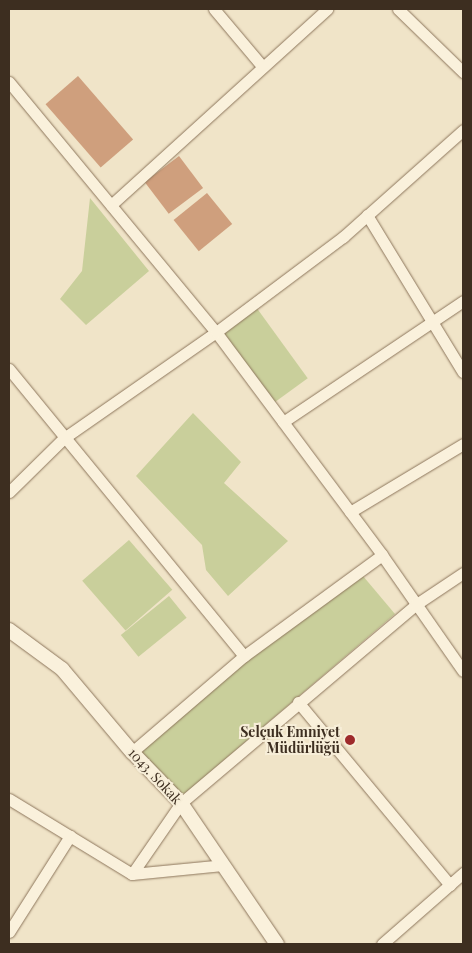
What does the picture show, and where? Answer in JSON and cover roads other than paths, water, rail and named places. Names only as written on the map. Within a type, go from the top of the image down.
[{"type":"street","points":[[214,9],[262,66]]},
{"type":"street","points":[[111,205],[327,9]]},
{"type":"street","points":[[398,9],[463,72]]},
{"type":"street","points":[[9,82],[216,332],[382,555],[415,605],[463,671]]},
{"type":"street","points":[[9,492],[64,438],[216,332],[343,237],[463,130]]},
{"type":"street","points":[[367,215],[463,372]]},
{"type":"street","points":[[283,422],[463,301]]},
{"type":"street","points":[[9,369],[244,656]]},
{"type":"street","points":[[350,512],[463,444]]},
{"type":"street","points":[[132,752],[244,656],[382,555]]},
{"type":"street","points":[[132,874],[181,803],[298,702],[415,605],[463,573]]},
{"type":"street","name":"1043. Sokak","points":[[9,630],[62,669],[132,752],[181,803],[277,944]]},
{"type":"street","points":[[298,702],[450,884]]},
{"type":"street","points":[[9,799],[132,874],[223,865]]},
{"type":"street","points":[[9,932],[70,836]]},
{"type":"street","points":[[382,944],[463,873]]},
{"type":"place","name":"Selçuk Emniyet Müdürlüğü","points":[[350,740]]}]
